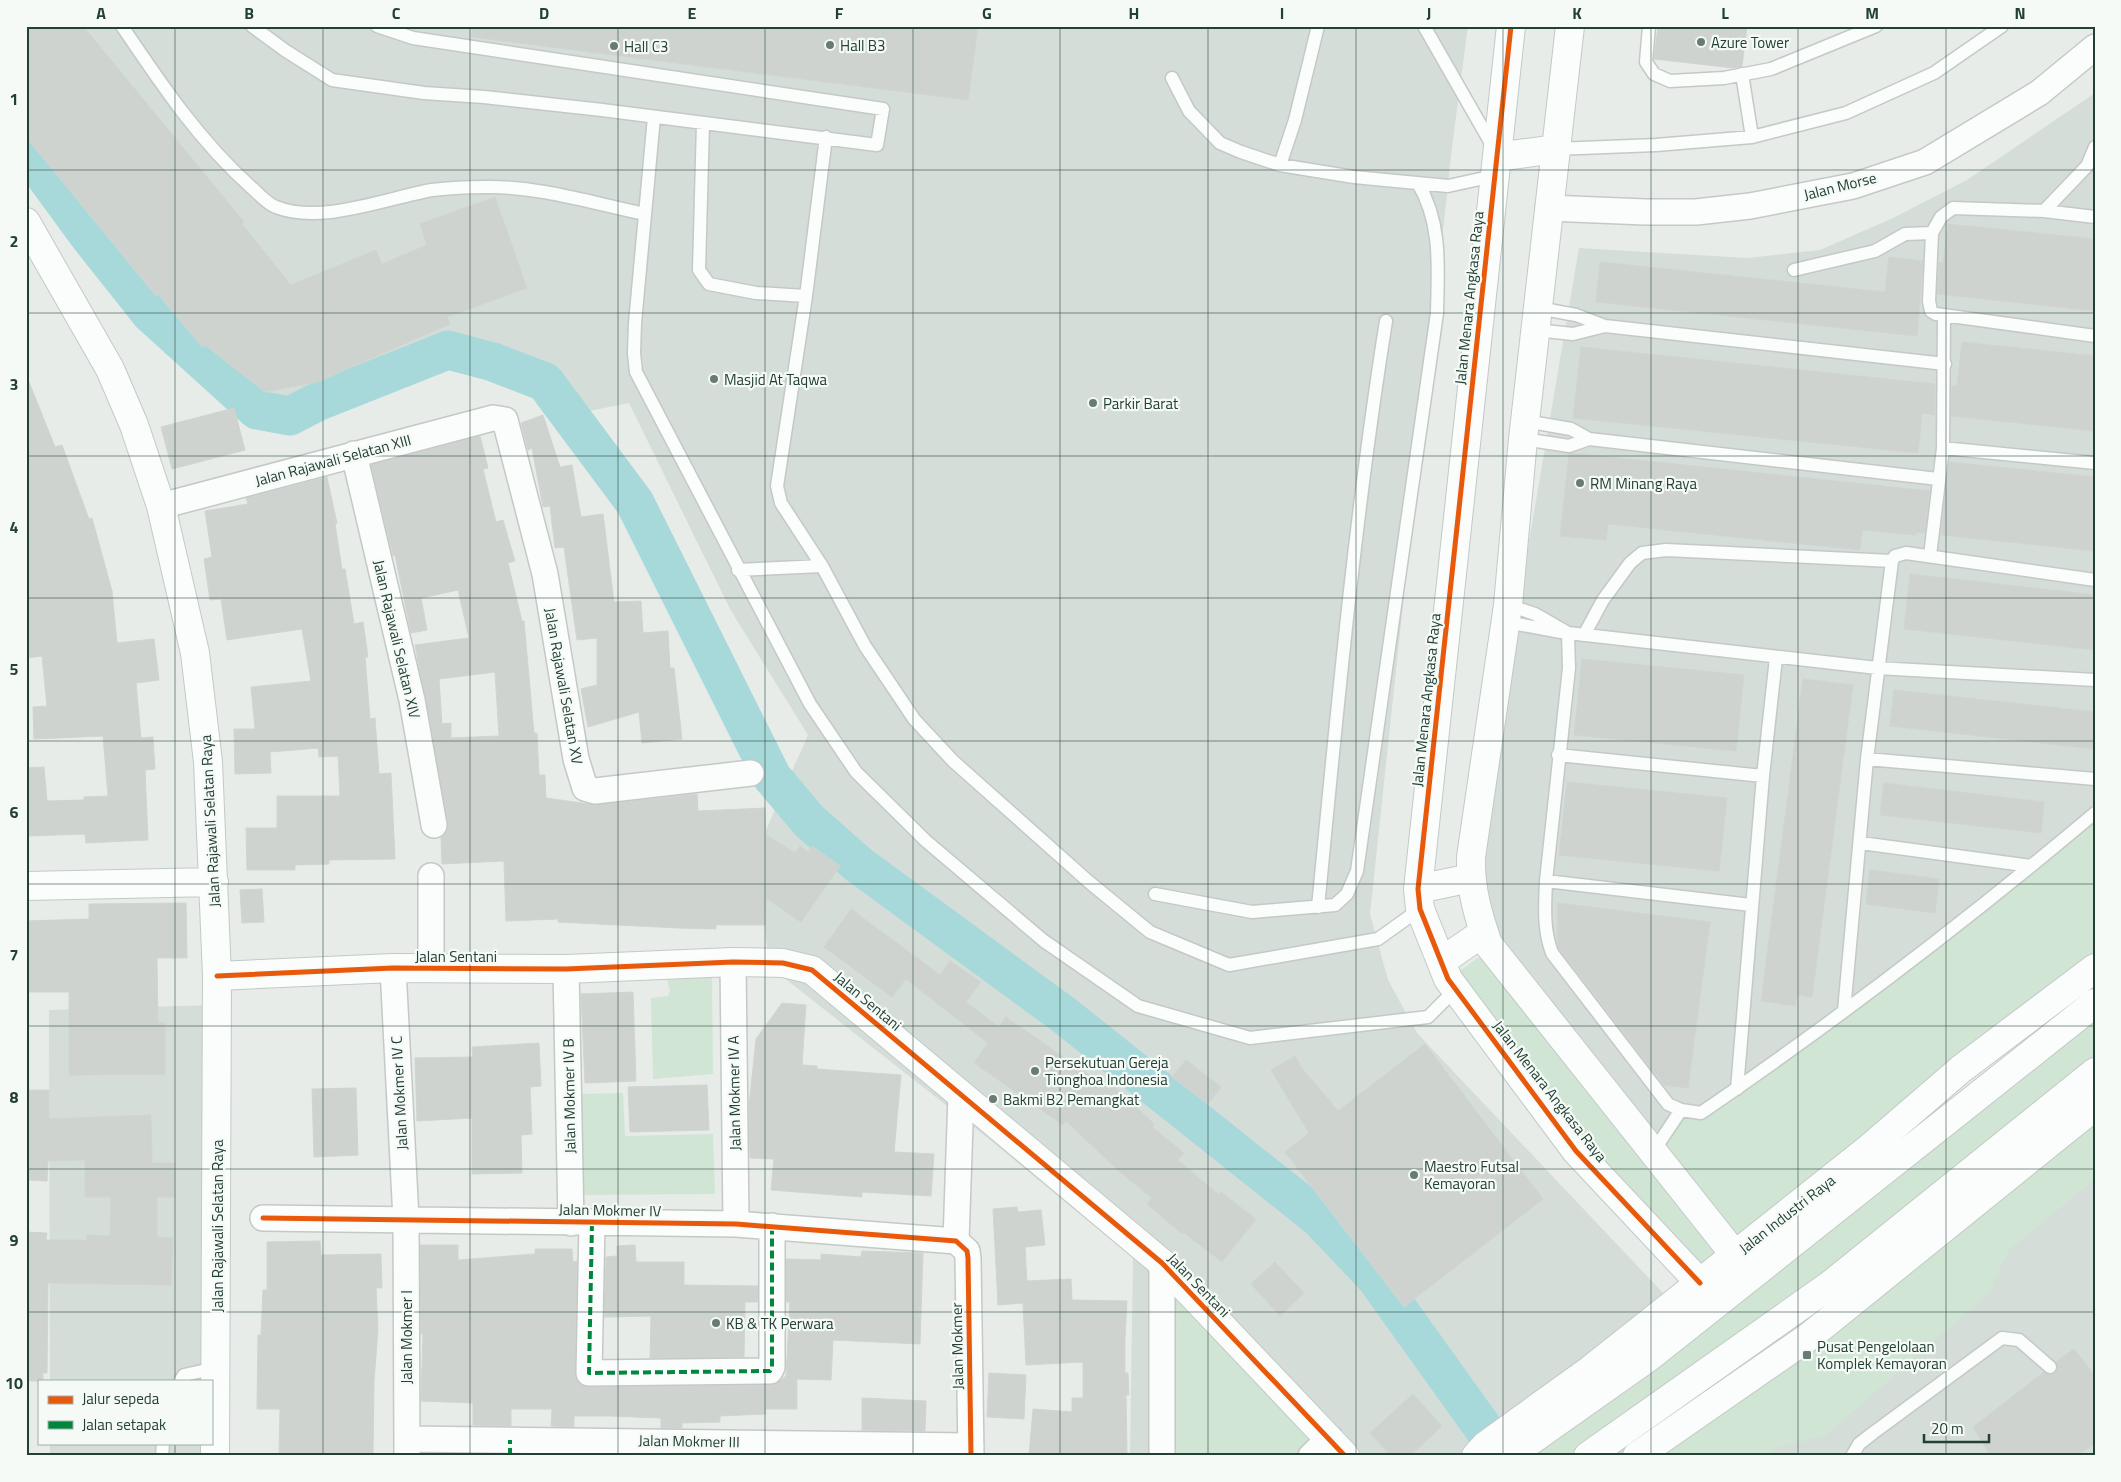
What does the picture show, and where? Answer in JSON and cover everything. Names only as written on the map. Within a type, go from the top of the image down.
[{"type":"street","name":"Jalan Menara Angkasa Raya","points":[[1511,26],[1419,899],[1448,978],[1456,989],[1576,1151],[1700,1283]]},
{"type":"street","points":[[1570,26],[1524,430],[1507,614],[1472,857],[1471,878],[1476,908],[1488,944],[1735,1255]]},
{"type":"street","name":"Jalan Morse","points":[[1548,208],[1696,212],[1750,206],[1852,186],[1925,162],[2039,93],[2095,47]]},
{"type":"street","points":[[1496,169],[1555,149]]},
{"type":"street","name":"Jalan Rajawali Selatan Raya","points":[[26,222],[110,369],[134,425],[161,506],[195,653],[208,762],[217,976],[215,1456]]},
{"type":"street","name":"Jalan Rajawali Selatan XIII","points":[[161,506],[493,418],[505,420]]},
{"type":"street","name":"Jalan Rajawali Selatan XV","points":[[505,420],[545,574],[576,759],[585,788],[594,791],[751,773]]},
{"type":"street","name":"Jalan Rajawali Selatan XIV","points":[[354,454],[412,700],[434,825]]},
{"type":"street","points":[[431,876],[431,968]]},
{"type":"street","points":[[1419,899],[1471,878]]},
{"type":"street","points":[[26,886],[214,882]]},
{"type":"street","points":[[1442,961],[1484,932]]},
{"type":"street","name":"Jalan Sentani","points":[[217,976],[393,968],[566,969],[733,962],[783,963],[812,970],[1162,1263],[1329,1450]]},
{"type":"street","name":"Jalan Mokmer IV A","points":[[733,962],[736,1224]]},
{"type":"street","name":"Jalan Mokmer IV C","points":[[393,968],[406,1218]]},
{"type":"street","name":"Jalan Industri Raya","points":[[1503,1444],[1590,1370],[1867,1150],[1961,1069],[2095,968]]},
{"type":"street","name":"Jalan Mokmer IV B","points":[[566,969],[589,1373],[770,1371],[772,1367],[772,1226]]},
{"type":"street","name":"Jalan Industri Raya","points":[[1503,1444],[1649,1357],[1886,1171],[2095,1003]]},
{"type":"street","points":[[1588,1456],[1830,1285],[2095,1072]]},
{"type":"street","points":[[956,1240],[961,1095]]},
{"type":"street","points":[[1637,1456],[1810,1336],[2095,1106]]},
{"type":"street","points":[[1867,1150],[1886,1171]]},
{"type":"street","name":"Jalan Mokmer IV","points":[[263,1218],[406,1218],[581,1223],[736,1224],[956,1240]]},
{"type":"street","name":"Jalan Mokmer I","points":[[406,1218],[407,1448]]},
{"type":"street","name":"Jalan Mokmer","points":[[956,1240],[967,1251],[968,1258],[971,1451]]},
{"type":"street","name":"Jalan Sentani","points":[[1162,1263],[1162,1456]]},
{"type":"street","points":[[1810,1336],[1830,1285]]},
{"type":"street","name":"Jalan Mokmer III","points":[[407,1448],[971,1451]]},
{"type":"lane","points":[[122,26],[168,94],[191,124],[235,172],[274,207],[312,212],[340,210],[432,190],[485,187],[545,191],[645,214]]},
{"type":"lane","points":[[252,26],[286,51],[332,80],[424,93],[484,97],[826,137],[877,145],[883,109],[413,38],[378,26]]},
{"type":"lane","points":[[1280,165],[1295,120],[1318,26]]},
{"type":"lane","points":[[1172,78],[1189,111],[1220,142],[1241,152],[1280,165],[1354,177],[1448,186],[1489,178],[1496,169],[1485,131],[1449,74],[1424,26]]},
{"type":"lane","points":[[1649,26],[1646,62],[1654,74],[1670,80],[1724,78],[1771,69],[1869,28]]},
{"type":"lane","points":[[1555,149],[1656,145],[1752,137],[1846,113],[1934,73],[2002,26]]},
{"type":"lane","points":[[1742,74],[1752,137]]},
{"type":"lane","points":[[654,118],[635,323],[634,353],[636,372],[738,570],[810,704],[856,772],[926,842],[1044,941],[1138,1006],[1250,1038],[1428,1017],[1456,989]]},
{"type":"lane","points":[[703,123],[699,270],[709,284],[756,293],[806,296]]},
{"type":"lane","points":[[826,137],[806,296],[777,486],[781,503],[822,566],[865,646],[914,719],[953,761],[1089,882],[1150,932],[1229,965],[1378,940],[1419,899]]},
{"type":"lane","points":[[2044,211],[2087,166],[2095,147]]},
{"type":"lane","points":[[1155,894],[1252,912],[1318,907],[1335,905],[1348,894],[1357,871],[1437,313],[1438,240],[1428,202],[1418,183]]},
{"type":"lane","points":[[2095,217],[2044,211],[1953,208],[1941,217],[1932,233],[1929,301],[1931,311],[1944,316],[2095,336]]},
{"type":"lane","points":[[1794,270],[1875,251],[1905,234],[1932,233]]},
{"type":"lane","points":[[1536,319],[1576,315],[1606,326],[1945,364]]},
{"type":"lane","points":[[1930,556],[1943,448],[1944,316]]},
{"type":"lane","points":[[1536,319],[1573,334],[1606,326]]},
{"type":"lane","points":[[1318,907],[1342,667],[1375,392],[1386,321]]},
{"type":"lane","points":[[1524,430],[1571,429],[1589,439],[1938,479]]},
{"type":"lane","points":[[1524,430],[1569,446],[1589,439]]},
{"type":"lane","points":[[1943,448],[2095,463]]},
{"type":"lane","points":[[1584,635],[1617,580],[1630,563],[1642,553],[1666,550],[1892,561]]},
{"type":"lane","points":[[1844,1011],[1861,843],[1867,759],[1892,561],[1899,554],[1930,556],[2095,580]]},
{"type":"lane","points":[[738,570],[822,566]]},
{"type":"lane","points":[[1507,614],[1535,614],[1568,633],[1776,658],[1877,668],[2095,680]]},
{"type":"lane","points":[[1568,633],[1569,668],[1558,755],[1546,881],[1545,928],[1552,953],[1668,1104],[1681,1110],[1701,1113],[1737,1089],[1844,1011],[2031,866],[2095,813]]},
{"type":"lane","points":[[1737,1089],[1751,905],[1776,658]]},
{"type":"lane","points":[[1558,755],[1763,776]]},
{"type":"lane","points":[[1867,759],[2095,779]]},
{"type":"lane","points":[[1861,843],[2031,866]]},
{"type":"lane","points":[[1546,881],[1751,905]]},
{"type":"lane","points":[[1649,1147],[1681,1110]]},
{"type":"lane","points":[[1852,1456],[1859,1444],[2002,1338],[2019,1340],[2050,1367]]},
{"type":"lane","points":[[181,1380],[184,1374],[216,1368]]},
{"type":"shaded area","points":[[26,26],[1468,26],[1452,147],[1370,914],[1388,980],[1417,1033],[1768,1404],[2095,1118],[2095,1456],[1130,1456],[1133,1258],[984,1135],[769,966],[757,850],[808,735],[730,609],[629,403],[569,415],[545,382],[493,362],[448,350],[290,416],[254,407],[150,313],[26,152]]},
{"type":"shaded area","points":[[2095,93],[2095,970],[1735,1255],[1489,944],[1472,877],[1579,248],[1747,258],[1820,250],[1893,218],[1967,180]]},
{"type":"shaded area","points":[[214,1005],[223,1456],[50,1456],[50,1444],[212,1444],[212,1380],[50,1380],[49,1010]]},
{"type":"green space","points":[[2095,813],[2095,969],[1700,1283],[1451,977],[1489,950],[1653,1152],[1682,1112],[1701,1114]]},
{"type":"green space","points":[[665,974],[712,977],[713,1074],[653,1079],[651,998],[668,996],[670,990]]},
{"type":"green space","points":[[2095,1003],[2095,1071],[1588,1456],[1509,1456]]},
{"type":"green space","points":[[623,1093],[625,1136],[713,1134],[715,1194],[577,1195],[579,1094]]},
{"type":"green space","points":[[2095,1108],[2095,1179],[2009,1250],[1988,1294],[1826,1435],[1776,1448],[1769,1456],[1637,1456]]},
{"type":"green space","points":[[1177,1299],[1311,1438],[1292,1456],[1173,1456]]},
{"type":"building","points":[[26,26],[83,26],[244,222],[242,224],[291,285],[376,250],[382,264],[427,245],[420,224],[495,197],[527,288],[447,317],[450,324],[317,382],[265,392],[205,345],[202,347],[158,294],[156,296],[26,137]]},
{"type":"building","name":"Hall B3","points":[[473,26],[978,26],[968,100],[472,37]]},
{"type":"building","name":"Azure Tower","points":[[1658,26],[1747,26],[1742,66],[1734,68],[1654,59]]},
{"type":"building","points":[[1948,224],[2095,239],[2095,311],[1937,294],[1939,262],[1943,263]]},
{"type":"building","points":[[1889,257],[1923,261],[1917,336],[1596,302],[1600,262],[1885,292]]},
{"type":"building","points":[[1962,342],[2095,356],[2095,431],[1951,416],[1952,386],[1957,386]]},
{"type":"building","points":[[1581,347],[1935,384],[1935,415],[1922,413],[1918,453],[1573,418]]},
{"type":"building","points":[[27,377],[55,447],[62,445],[89,519],[92,518],[112,591],[117,643],[154,639],[159,680],[136,683],[141,738],[153,737],[155,769],[145,770],[148,840],[86,843],[85,834],[28,836],[26,768],[44,767],[47,801],[84,800],[84,797],[108,796],[103,736],[34,739],[33,707],[47,706],[42,656],[26,658]]},
{"type":"building","points":[[234,408],[245,450],[172,469],[161,427]]},
{"type":"building","points":[[543,415],[560,467],[572,465],[581,517],[603,514],[614,602],[641,601],[643,633],[668,631],[670,668],[674,668],[682,739],[642,743],[639,712],[588,727],[581,689],[597,685],[597,638],[577,640],[564,547],[555,548],[550,506],[543,507],[532,448],[528,450],[521,423]]},
{"type":"building","points":[[480,436],[488,468],[483,469],[496,522],[503,520],[515,561],[508,563],[522,621],[524,621],[534,733],[537,733],[539,775],[545,775],[546,798],[596,805],[697,794],[698,811],[765,808],[766,835],[795,853],[800,846],[808,852],[812,846],[840,866],[801,922],[766,898],[765,925],[716,925],[716,929],[558,922],[558,919],[506,921],[504,861],[442,864],[441,837],[447,830],[448,823],[415,645],[469,638],[458,590],[421,598],[427,630],[411,633],[395,555],[393,556],[371,465]],"holes":[[[495,672],[499,736],[451,738],[451,723],[442,724],[439,679]]]},
{"type":"building","points":[[1569,454],[1930,491],[1925,533],[1916,532],[1916,535],[1862,530],[1860,550],[1608,524],[1606,540],[1560,536]]},
{"type":"building","points":[[1949,462],[2095,477],[2095,551],[1941,535]]},
{"type":"building","points":[[327,477],[337,523],[335,524],[342,569],[345,569],[354,624],[363,622],[368,657],[365,657],[370,719],[375,718],[379,774],[391,773],[395,859],[329,860],[329,864],[295,865],[295,870],[247,870],[246,828],[277,828],[277,796],[340,796],[338,756],[319,757],[318,748],[270,752],[271,773],[235,774],[234,729],[255,729],[251,687],[311,681],[302,629],[227,640],[221,599],[210,600],[204,559],[212,557],[205,511],[248,504],[246,498]]},
{"type":"building","points":[[1910,574],[2095,595],[2095,650],[1904,629]]},
{"type":"building","points":[[1582,659],[1744,675],[1736,751],[1574,735]]},
{"type":"building","points":[[1803,679],[1853,685],[1812,997],[1797,995],[1795,1006],[1761,1001]]},
{"type":"building","points":[[1894,690],[2095,712],[2095,749],[1890,726]]},
{"type":"building","points":[[1567,782],[1727,798],[1719,871],[1559,855]]},
{"type":"building","points":[[1884,783],[2044,802],[2041,833],[1880,815]]},
{"type":"building","points":[[1870,870],[1939,879],[1935,913],[1866,904]]},
{"type":"building","points":[[262,889],[264,922],[242,923],[240,890]]},
{"type":"building","points":[[186,903],[187,958],[157,958],[158,1023],[165,1023],[165,1074],[69,1075],[69,992],[26,992],[26,921],[89,919],[89,904]]},
{"type":"building","points":[[1558,903],[1710,922],[1688,1088],[1664,1085],[1559,949],[1557,941]]},
{"type":"building","points":[[851,909],[940,975],[950,961],[981,982],[966,1002],[999,1027],[1006,1017],[1109,1089],[1113,1085],[1154,1124],[1152,1127],[1184,1153],[1178,1160],[1219,1195],[1221,1192],[1256,1219],[1222,1262],[1183,1232],[1182,1234],[1147,1204],[1152,1198],[1120,1172],[1066,1121],[1063,1125],[974,1063],[988,1043],[906,979],[892,997],[824,947]]},
{"type":"building","points":[[633,992],[636,1081],[585,1083],[581,994]]},
{"type":"building","points":[[782,1003],[806,1005],[802,1065],[817,1066],[817,1069],[901,1075],[894,1152],[934,1154],[931,1196],[862,1192],[862,1197],[771,1190],[774,1159],[750,1158],[749,1106],[756,1039]]},
{"type":"building","points":[[539,1043],[541,1086],[530,1087],[532,1134],[521,1135],[522,1173],[472,1174],[472,1118],[417,1121],[415,1058],[473,1057],[472,1047]]},
{"type":"building","name":"Maestro Futsal Kemayoran","points":[[1425,1044],[1543,1199],[1404,1307],[1285,1152],[1309,1133],[1271,1070],[1295,1056],[1301,1067],[1338,1111]]},
{"type":"building","points":[[1186,1060],[1221,1087],[1208,1104],[1172,1077]]},
{"type":"building","points":[[707,1085],[709,1130],[630,1132],[628,1087]]},
{"type":"building","points":[[356,1088],[358,1155],[314,1157],[312,1089]]},
{"type":"building","points":[[26,1090],[49,1090],[49,1119],[151,1115],[152,1163],[175,1163],[175,1197],[157,1197],[157,1237],[173,1238],[171,1285],[48,1283],[47,1373],[43,1373],[43,1380],[38,1381],[26,1381],[26,1232],[47,1233],[46,1240],[87,1240],[87,1235],[110,1236],[111,1197],[85,1197],[85,1160],[48,1161],[47,1181],[26,1180]]},
{"type":"building","points":[[1017,1207],[1018,1212],[1041,1210],[1045,1245],[1025,1247],[1027,1281],[1071,1279],[1072,1300],[1127,1301],[1125,1373],[1128,1373],[1129,1395],[1126,1395],[1127,1456],[1029,1456],[1033,1409],[1072,1412],[1072,1398],[1083,1398],[1083,1362],[1026,1365],[1023,1303],[998,1305],[993,1209]]},
{"type":"building","points":[[320,1241],[321,1255],[381,1254],[382,1288],[376,1288],[378,1330],[374,1381],[373,1456],[279,1456],[280,1409],[257,1409],[258,1335],[261,1335],[263,1290],[267,1290],[267,1242]]},
{"type":"building","points":[[420,1245],[458,1245],[458,1260],[535,1254],[535,1249],[572,1249],[573,1262],[577,1261],[575,1373],[577,1381],[589,1387],[770,1385],[777,1383],[786,1376],[790,1302],[786,1302],[786,1259],[821,1260],[821,1254],[861,1257],[862,1251],[923,1253],[920,1344],[833,1340],[831,1380],[797,1379],[797,1409],[765,1409],[766,1414],[720,1416],[720,1422],[682,1423],[682,1428],[661,1428],[661,1418],[611,1416],[574,1416],[574,1427],[551,1426],[552,1409],[511,1409],[511,1426],[473,1425],[473,1403],[421,1401],[423,1334],[421,1334]]},
{"type":"building","points":[[635,1245],[636,1262],[684,1262],[684,1285],[758,1286],[758,1302],[745,1302],[744,1357],[650,1358],[651,1316],[604,1317],[606,1257],[617,1256],[617,1246]]},
{"type":"building","points":[[1275,1262],[1304,1293],[1280,1316],[1251,1284]]},
{"type":"building","points":[[2074,1349],[2095,1376],[2095,1443],[2077,1456],[1991,1456],[1973,1427],[2044,1372],[2049,1375],[2056,1373],[2058,1368],[2056,1362]]},
{"type":"building","points":[[989,1373],[1026,1375],[1024,1419],[987,1417]]},
{"type":"building","points":[[1413,1394],[1442,1426],[1410,1456],[1391,1456],[1370,1433]]},
{"type":"building","points":[[862,1398],[926,1401],[925,1431],[862,1430]]},
{"type":"waterway","points":[[26,150],[89,236],[150,313],[257,410],[290,416],[317,402],[448,350],[493,362],[545,382],[635,503],[772,777],[809,821],[859,865],[1064,1015],[1319,1218],[1375,1277],[1486,1432],[1512,1456]]},
{"type":"marked path","points":[[592,1223],[589,1373],[770,1371],[772,1367],[772,1226]]},
{"type":"marked path","points":[[510,1440],[510,1456]]},
{"type":"cycle path","points":[[1511,26],[1418,889],[1420,909],[1448,979],[1576,1151],[1700,1283]]},
{"type":"cycle path","points":[[217,976],[393,968],[566,969],[733,962],[783,963],[812,970],[1162,1263],[1345,1456]]},
{"type":"cycle path","points":[[263,1218],[736,1224],[956,1241],[967,1251],[968,1258],[971,1456]]},
{"type":"place","name":"Azure Tower","points":[[1701,42]]},
{"type":"place","name":"Hall B3","points":[[830,45]]},
{"type":"place","name":"Hall C3","points":[[614,46]]},
{"type":"place","name":"Masjid At Taqwa","points":[[714,379]]},
{"type":"place","name":"Parkir Barat","points":[[1093,403]]},
{"type":"place","name":"RM Minang Raya","points":[[1580,483]]},
{"type":"place","name":"Persekutuan Gereja Tionghoa Indonesia","points":[[1035,1071]]},
{"type":"place","name":"Bakmi B2 Pemangkat","points":[[993,1099]]},
{"type":"place","name":"Maestro Futsal Kemayoran","points":[[1414,1175]]},
{"type":"place","name":"KB & TK Perwara","points":[[716,1323]]},
{"type":"place","name":"Pusat Pengelolaan Komplek Kemayoran","points":[[1807,1355]]}]
